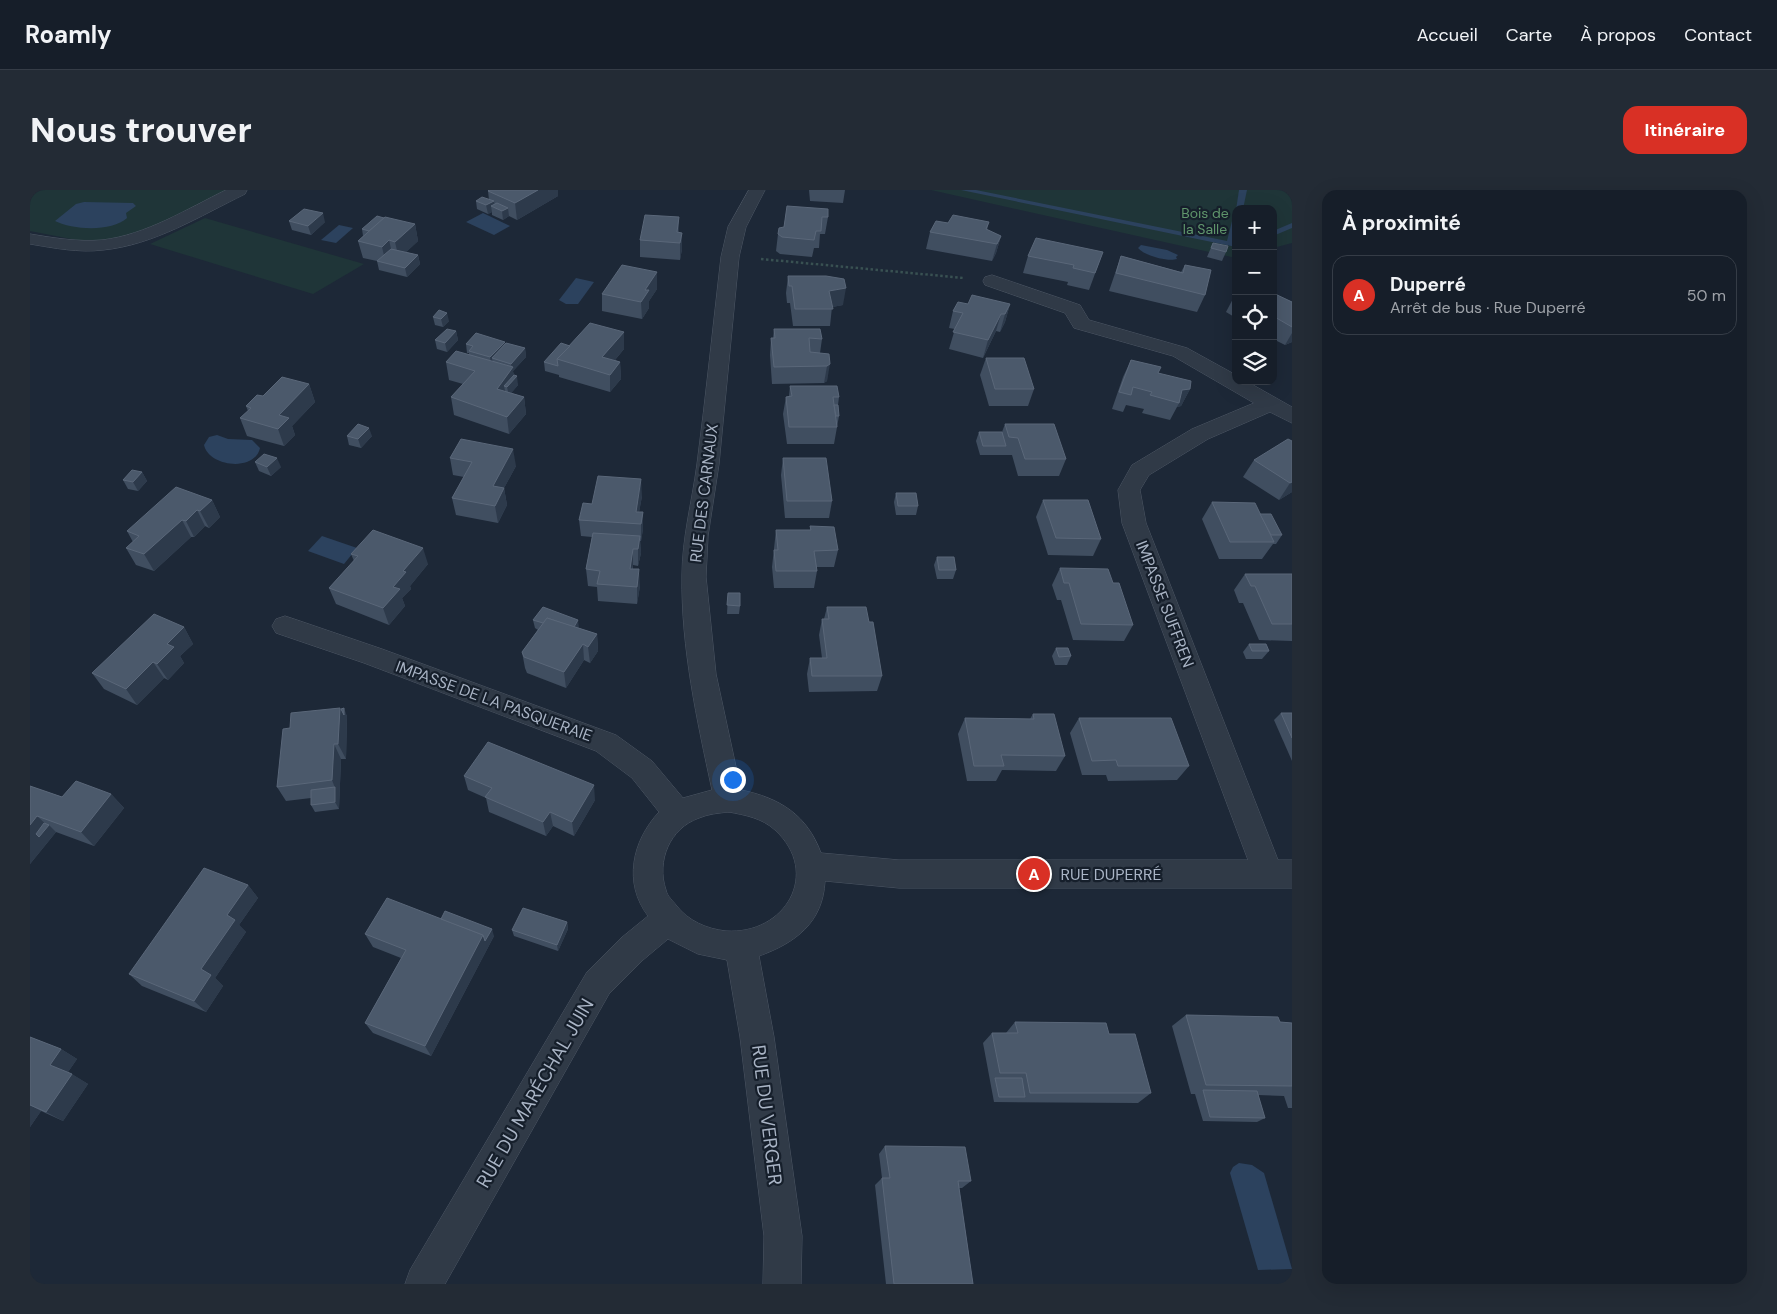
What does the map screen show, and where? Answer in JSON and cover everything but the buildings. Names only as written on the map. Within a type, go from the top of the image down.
[{"type":"street","points":[[30,239],[78,245],[102,245],[127,240],[151,233],[238,190]]},
{"type":"street","name":"RUE DES CARNAUX","points":[[730,800],[715,735],[704,670],[695,592],[695,545],[707,467],[730,257],[737,227],[757,190]]},
{"type":"street","points":[[992,281],[1073,309],[1081,324],[1180,352],[1292,416]]},
{"type":"street","name":"IMPASSE SUFFREN","points":[[1270,404],[1200,434],[1140,470],[1129,490],[1134,523],[1280,874]]},
{"type":"street","name":"IMPASSE DE LA PASQUERAIE","points":[[285,626],[373,656],[606,742],[626,756],[651,779],[663,800],[680,813]]},
{"type":"street","points":[[730,800],[751,804],[774,813],[785,822],[801,841],[811,866],[809,894],[802,910],[788,926],[757,944],[719,946],[696,939],[676,927],[668,919],[655,902],[648,883],[647,866],[653,844],[664,826],[680,813],[706,802],[730,800]]},
{"type":"street","name":"RUE DUPERRÉ","points":[[811,866],[899,874],[1280,874]]},
{"type":"street","name":"RUE DU MARÉCHAL JUIN","points":[[424,1284],[598,983],[632,949],[668,919]]},
{"type":"street","name":"RUE DU VERGER","points":[[741,946],[757,1037],[781,1217],[783,1236],[782,1284]]},
{"type":"path","points":[[730,257],[992,281]]},
{"type":"green space","points":[[30,190],[239,190],[151,233],[102,245],[30,231]]},
{"type":"green space","name":"Bois de la Salle","points":[[931,190],[1292,190],[1292,243],[1277,247],[1277,205],[1232,205],[1232,257]]},
{"type":"green space","points":[[205,218],[364,264],[313,294],[150,244]]},
{"type":"water","points":[[84,202],[133,203],[136,206],[126,213],[127,218],[112,226],[82,228],[55,221],[76,204]]},
{"type":"water","points":[[483,213],[510,226],[494,235],[466,222]]},
{"type":"water","points":[[339,225],[353,228],[336,243],[321,240]]},
{"type":"water","points":[[1141,245],[1167,250],[1178,255],[1177,259],[1168,260],[1151,256],[1138,248]]},
{"type":"water","points":[[576,278],[594,282],[578,304],[566,304],[559,300]]},
{"type":"water","points":[[217,435],[228,439],[252,440],[260,448],[256,456],[250,461],[232,464],[223,462],[214,458],[204,445],[209,437]]},
{"type":"water","points":[[322,536],[357,548],[344,564],[308,551]]},
{"type":"water","points":[[1239,1163],[1252,1165],[1264,1173],[1292,1269],[1258,1270],[1230,1173],[1233,1167]]},
{"type":"waterway","points":[[965,190],[1230,244]]},
{"type":"waterway","points":[[1240,205],[1243,190]]},
{"type":"waterway","points":[[1277,232],[1292,225]]},
{"type":"waterway","points":[[1230,244],[1232,237]]},
{"type":"place","name":"Duperré","points":[[1034,874]]}]
